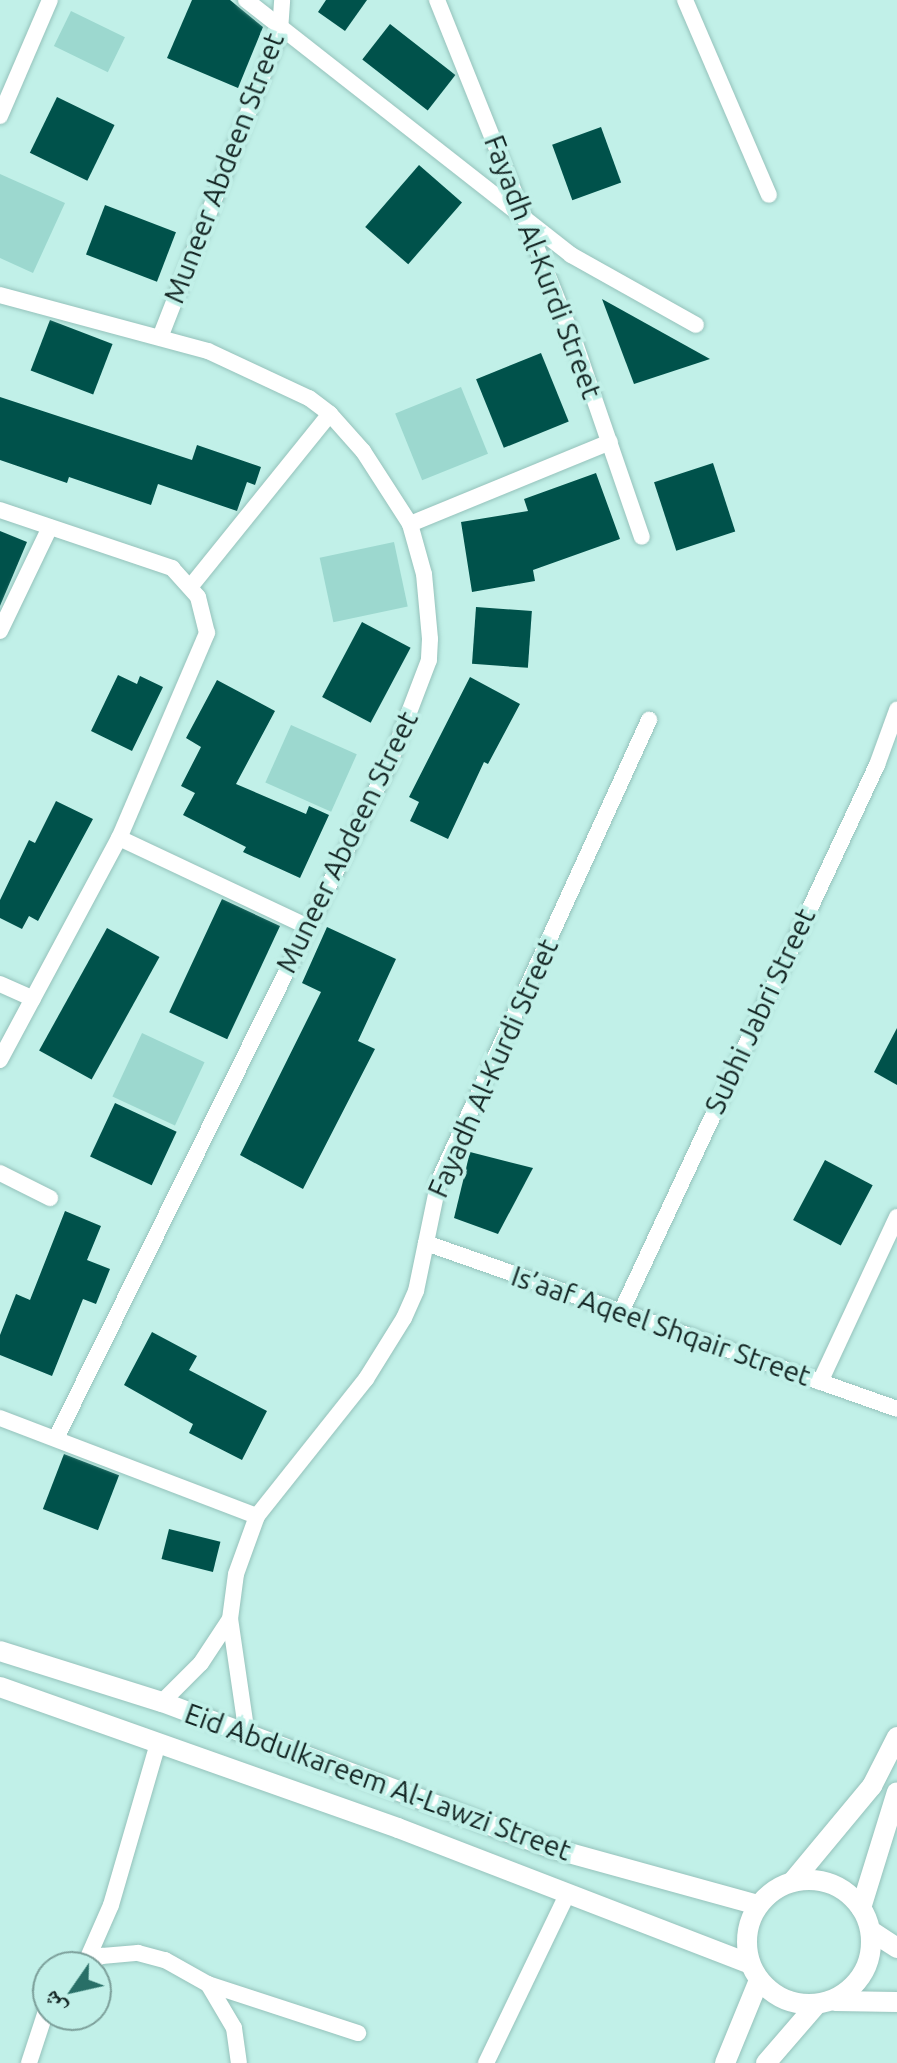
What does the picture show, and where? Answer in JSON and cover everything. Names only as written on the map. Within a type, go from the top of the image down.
[{"type":"street","points":[[0,116],[50,0]]},
{"type":"street","points":[[246,0],[280,31],[571,255],[696,325]]},
{"type":"street","name":"Muneer Abdeen Street","points":[[161,335],[280,31],[282,0]]},
{"type":"street","name":"Fayadh Al-Kurdi Street","points":[[437,0],[610,442],[642,537]]},
{"type":"street","points":[[685,0],[769,195]]},
{"type":"street","name":"Muneer Abdeen Street","points":[[0,295],[123,330],[161,335],[270,379],[330,414],[371,463],[410,524],[424,574],[429,660],[390,762],[306,926],[56,1438]]},
{"type":"street","points":[[191,586],[330,414]]},
{"type":"street","points":[[410,524],[610,442]]},
{"type":"street","points":[[0,510],[172,568],[191,586],[207,621],[205,648],[119,838],[0,1060]]},
{"type":"street","points":[[0,631],[50,527]]},
{"type":"street","name":"Subhi Jabri Street","points":[[621,1312],[877,765],[897,710]]},
{"type":"street","name":"Fayadh Al-Kurdi Street","points":[[247,1735],[230,1619],[236,1574],[257,1516],[387,1350],[416,1291],[439,1180],[649,720]]},
{"type":"street","points":[[119,838],[306,926]]},
{"type":"street","points":[[0,984],[33,999]]},
{"type":"street","points":[[0,1173],[50,1198]]},
{"type":"street","points":[[820,1382],[897,1217]]},
{"type":"street","name":"Is’aaf Aqeel Shqair Street","points":[[426,1243],[897,1409]]},
{"type":"street","points":[[0,1418],[257,1516]]},
{"type":"street","name":"Fayadh Al-Kurdi Street","points":[[162,1702],[201,1663],[230,1619]]},
{"type":"street","name":"Eid Abdulkareem Al-Lawzi Street","points":[[0,1651],[162,1702],[551,1848],[758,1905]]},
{"type":"street","name":"Eid Abdulkareem Al-Lawzi Street","points":[[0,1687],[398,1828],[754,1972]]},
{"type":"street","points":[[897,1737],[872,1786],[793,1881],[758,1905],[746,1944],[754,1972],[784,2000],[897,2002]]},
{"type":"street","points":[[89,1951],[111,1905],[158,1743]]},
{"type":"street","points":[[861,1908],[897,1792]]},
{"type":"street","points":[[766,2063],[824,2003],[847,1993],[868,1965],[871,1931],[861,1908],[829,1883],[793,1881]]},
{"type":"street","points":[[486,2063],[566,1897]]},
{"type":"street","points":[[871,1931],[897,1948]]},
{"type":"street","points":[[112,1958],[138,1953],[165,1960],[208,1984],[358,2033]]},
{"type":"street","points":[[725,2063],[754,1972]]},
{"type":"street","points":[[208,1984],[234,2028],[239,2063]]},
{"type":"street","points":[[29,2063],[39,2031]]},
{"type":"shaded area","points":[[71,11],[125,37],[108,72],[54,46]]},
{"type":"shaded area","points":[[0,174],[65,203],[33,273],[0,258]]},
{"type":"shaded area","points":[[461,387],[488,454],[422,480],[395,414]]},
{"type":"shaded area","points":[[394,542],[408,607],[333,622],[320,558]]},
{"type":"shaded area","points":[[291,725],[357,754],[331,812],[265,783]]},
{"type":"shaded area","points":[[142,1033],[205,1062],[175,1126],[112,1096]]},
{"type":"building","points":[[192,0],[230,0],[263,27],[238,88],[167,58]]},
{"type":"building","points":[[326,0],[367,0],[345,31],[318,12]]},
{"type":"building","points":[[390,24],[455,75],[428,111],[362,59]]},
{"type":"building","points":[[57,97],[115,125],[87,181],[30,153]]},
{"type":"building","points":[[601,127],[621,182],[572,200],[552,145]]},
{"type":"building","points":[[419,165],[462,202],[408,264],[365,227]]},
{"type":"building","points":[[105,205],[176,232],[157,282],[86,254]]},
{"type":"building","points":[[602,299],[710,359],[634,384]]},
{"type":"building","points":[[50,320],[113,344],[93,394],[31,370]]},
{"type":"building","points":[[541,353],[569,422],[504,448],[476,379]]},
{"type":"building","points":[[0,397],[192,460],[197,445],[261,467],[255,485],[247,482],[237,511],[158,484],[151,505],[69,477],[67,483],[0,460]]},
{"type":"building","points":[[713,463],[735,531],[676,551],[654,482]]},
{"type":"building","points":[[596,473],[620,539],[533,570],[535,581],[472,592],[461,522],[528,511],[524,499]]},
{"type":"building","points":[[0,531],[27,542],[0,606]]},
{"type":"building","points":[[476,607],[532,611],[528,668],[472,664]]},
{"type":"building","points":[[362,622],[411,648],[371,723],[322,697]]},
{"type":"building","points":[[118,675],[137,684],[140,676],[163,687],[132,751],[91,731]]},
{"type":"building","points":[[470,677],[520,704],[488,764],[484,762],[448,839],[410,821],[419,802],[409,797]]},
{"type":"building","points":[[217,680],[275,711],[236,784],[306,814],[309,806],[329,815],[300,878],[243,852],[246,847],[183,815],[195,793],[181,786],[201,747],[186,738]]},
{"type":"building","points":[[56,801],[93,819],[38,921],[29,916],[22,929],[0,918],[0,900],[29,840],[35,843]]},
{"type":"building","points":[[222,899],[280,926],[227,1039],[169,1012]]},
{"type":"building","points":[[327,927],[396,959],[358,1041],[375,1049],[303,1189],[240,1155],[321,992],[302,983]]},
{"type":"building","points":[[107,928],[159,957],[92,1080],[39,1050]]},
{"type":"building","points":[[897,1028],[897,1085],[874,1072]]},
{"type":"building","points":[[115,1103],[177,1132],[152,1185],[90,1156]]},
{"type":"building","points":[[470,1152],[533,1168],[498,1234],[454,1218]]},
{"type":"building","points":[[825,1160],[873,1185],[841,1245],[793,1220]]},
{"type":"building","points":[[65,1211],[101,1226],[87,1260],[110,1269],[96,1304],[83,1299],[52,1376],[0,1355],[0,1335],[16,1294],[30,1300]]},
{"type":"building","points":[[152,1332],[197,1356],[189,1370],[267,1411],[242,1460],[189,1433],[193,1424],[124,1385]]},
{"type":"building","points":[[64,1454],[119,1475],[98,1530],[43,1509]]},
{"type":"building","points":[[169,1529],[220,1542],[213,1572],[162,1559]]}]
